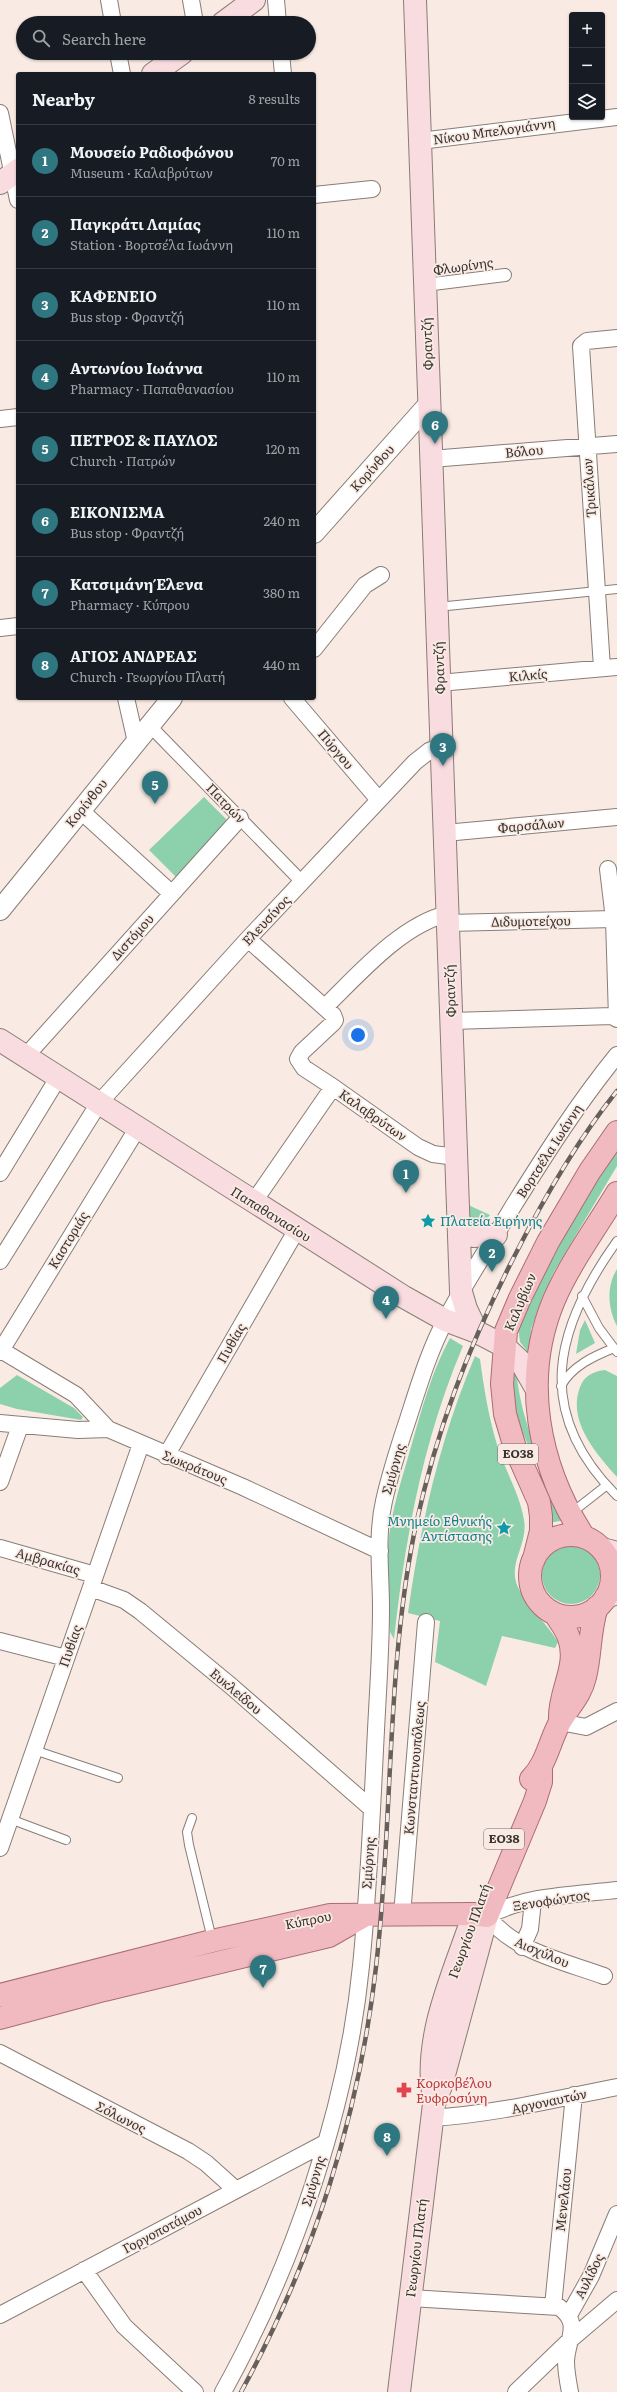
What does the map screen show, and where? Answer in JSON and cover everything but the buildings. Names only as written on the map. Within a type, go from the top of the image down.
[{"type":"main road","points":[[232,16],[254,0]]},
{"type":"main road","name":"Φραντζή","points":[[415,0],[461,1292],[466,1310],[477,1332]]},
{"type":"main road","points":[[156,72],[172,60]]},
{"type":"main road","name":"Παπαθανασίου","points":[[0,1040],[296,1231],[445,1320],[477,1332],[504,1346],[521,1362],[536,1388]]},
{"type":"main road","name":"Καλυβίων","points":[[534,1559],[541,1531],[541,1516],[539,1502],[515,1448],[505,1414],[502,1384],[504,1346],[510,1319],[535,1267],[574,1197],[617,1132]]},
{"type":"main road","name":"ΕΟ38","points":[[607,1599],[612,1584],[610,1551],[584,1536],[570,1514],[557,1485],[543,1443],[537,1409],[536,1388],[541,1337],[554,1300],[617,1193]]},
{"type":"main road","points":[[459,1229],[473,1236],[496,1235]]},
{"type":"main road","points":[[534,1559],[542,1547],[554,1538],[569,1535],[584,1536]]},
{"type":"main road","name":"ΕΟ38","points":[[534,1559],[530,1571],[533,1590],[544,1606],[555,1614]]},
{"type":"main road","points":[[555,1614],[577,1617],[607,1599]]},
{"type":"main road","name":"Γεωργίου Πλατή","points":[[399,2392],[433,2111],[431,2083],[435,2041],[443,2006],[480,1915],[525,1786],[541,1768],[560,1722],[583,1686],[587,1668],[593,1621],[607,1599]]},
{"type":"main road","name":"Γεωργίου Πλατή","points":[[555,1614],[568,1637],[572,1654],[570,1671],[560,1708],[560,1722]]},
{"type":"main road","name":"Κύπρου","points":[[0,1995],[212,1941],[330,1914],[364,1916]]},
{"type":"main road","points":[[364,1916],[480,1915]]},
{"type":"main road","name":"Κύπρου","points":[[0,2018],[104,1990],[329,1936],[364,1916]]},
{"type":"street","points":[[109,0],[112,16]]},
{"type":"street","points":[[191,0],[193,16]]},
{"type":"street","points":[[276,0],[277,16]]},
{"type":"street","points":[[119,60],[122,72]]},
{"type":"street","points":[[281,60],[282,72]]},
{"type":"street","points":[[0,113],[10,176],[16,194]]},
{"type":"street","name":"Νίκου Μπελογιάννη","points":[[420,141],[617,117]]},
{"type":"street","points":[[316,195],[372,189]]},
{"type":"street","name":"Φλωρίνης","points":[[425,285],[505,274]]},
{"type":"street","name":"Τρικάλων","points":[[609,667],[596,591],[581,346],[587,341],[617,338]]},
{"type":"street","name":"Κορίνθου","points":[[316,531],[429,404]]},
{"type":"street","points":[[0,419],[16,417]]},
{"type":"street","name":"Βόλου","points":[[431,459],[617,444]]},
{"type":"street","points":[[316,647],[365,586],[381,575]]},
{"type":"street","points":[[0,628],[16,626]]},
{"type":"street","name":"Κιλκίς","points":[[439,683],[609,667]]},
{"type":"street","points":[[126,700],[136,742]]},
{"type":"street","name":"Κορίνθου","points":[[0,910],[170,700]]},
{"type":"street","name":"Πύργου","points":[[294,700],[379,800]]},
{"type":"street","name":"Πατρών","points":[[149,725],[302,882]]},
{"type":"street","name":"Ελευσίνος","points":[[0,1261],[99,1103],[248,939],[379,800],[421,757],[429,751],[442,746]]},
{"type":"street","points":[[80,810],[171,893]]},
{"type":"street","name":"Φαρσάλων","points":[[445,833],[617,817]]},
{"type":"street","name":"Διστόμου","points":[[25,1057],[240,818]]},
{"type":"street","points":[[608,869],[614,919],[617,1019]]},
{"type":"street","name":"Διδυμοτείχου","points":[[325,1007],[370,964],[405,935],[434,918],[614,919]]},
{"type":"street","points":[[248,939],[333,1015],[334,1021],[302,1052],[298,1059],[304,1068],[333,1087]]},
{"type":"street","points":[[451,1021],[612,1016],[617,1019]]},
{"type":"street","name":"Βορτσέλα Ιωάννη","points":[[461,1292],[551,1145],[585,1096],[617,1055]]},
{"type":"street","points":[[0,1173],[58,1078]]},
{"type":"street","name":"Καλαβρύτων","points":[[253,1203],[333,1087],[418,1147],[433,1154],[456,1157]]},
{"type":"street","name":"Καστοριάς","points":[[1,1351],[137,1129]]},
{"type":"street","name":"Πυθίας","points":[[166,1456],[296,1231]]},
{"type":"street","name":"Σμύρνης","points":[[224,2392],[285,2264],[325,2143],[353,2020],[361,1967],[372,1809],[381,1614],[381,1517],[392,1472],[424,1371],[445,1320],[461,1292]]},
{"type":"street","points":[[1,1351],[76,1395],[108,1429]]},
{"type":"street","name":"Σωκράτους","points":[[0,1423],[20,1426],[78,1430],[108,1429],[166,1456],[243,1487],[380,1551]]},
{"type":"street","points":[[0,1482],[20,1426]]},
{"type":"street","name":"Πυθίας","points":[[0,1848],[7,1814],[34,1750],[141,1444]]},
{"type":"street","name":"Αμβρακίας","points":[[0,1548],[93,1582]]},
{"type":"street","name":"Ευκλείδου","points":[[93,1582],[140,1611],[231,1686],[372,1809]]},
{"type":"street","name":"Κωνσταντινουπόλεως","points":[[402,1915],[426,1622]]},
{"type":"street","points":[[0,1641],[66,1658]]},
{"type":"street","points":[[560,1722],[586,1727],[617,1711]]},
{"type":"street","name":"Ξενοφώντος","points":[[480,1915],[514,1904],[617,1890]]},
{"type":"street","points":[[522,1947],[530,1929],[533,1901]]},
{"type":"street","name":"Αισχύλου","points":[[480,1915],[522,1947],[604,1976]]},
{"type":"street","name":"Σόλωνος","points":[[0,2053],[188,2151],[206,2163],[236,2189]]},
{"type":"street","name":"Αργοναυτών","points":[[433,2111],[478,2115],[617,2087]]},
{"type":"street","name":"Μενελάου","points":[[553,2306],[574,2095]]},
{"type":"street","name":"Γοργοποτάμου","points":[[0,2315],[325,2143]]},
{"type":"street","name":"Αυλίδος","points":[[569,2315],[591,2276],[617,2214]]},
{"type":"street","points":[[84,2270],[124,2326],[195,2392]]},
{"type":"street","points":[[410,2298],[559,2307],[569,2315],[572,2327],[566,2360],[570,2392]]},
{"type":"street","points":[[516,2392],[570,2340],[617,2300]]},
{"type":"lane","points":[[436,607],[617,589]]},
{"type":"lane","points":[[617,1241],[582,1296],[572,1319],[564,1348],[561,1386],[565,1411],[574,1436],[607,1486],[617,1496]]},
{"type":"lane","points":[[561,1386],[577,1367],[615,1350],[599,1328],[582,1296]]},
{"type":"lane","points":[[570,1514],[607,1486]]},
{"type":"lane","points":[[34,1750],[118,1778]]},
{"type":"lane","points":[[7,1814],[66,1840]]},
{"type":"lane","points":[[192,1818],[187,1832],[189,1845],[212,1941]]},
{"type":"green space","points":[[204,797],[230,823],[178,879],[149,850]]},
{"type":"green space","points":[[617,1144],[617,1166],[555,1270],[543,1295],[531,1329],[530,1355],[520,1342],[518,1327],[531,1292]]},
{"type":"green space","points":[[464,1203],[490,1215],[479,1227],[468,1228]]},
{"type":"green space","points":[[617,1269],[617,1326],[610,1305],[610,1290],[613,1276]]},
{"type":"green space","points":[[585,1320],[595,1343],[576,1354],[580,1330]]},
{"type":"green space","points":[[450,1338],[463,1346],[449,1381],[426,1453],[410,1527],[398,1601],[394,1639],[390,1632],[387,1579],[387,1558],[391,1522],[400,1484],[419,1419],[437,1364]]},
{"type":"green space","points":[[475,1356],[480,1359],[487,1404],[498,1448],[516,1493],[524,1520],[524,1537],[515,1566],[516,1582],[524,1599],[548,1627],[558,1642],[555,1648],[502,1636],[486,1686],[435,1662],[440,1621],[408,1613],[425,1515],[433,1483],[451,1419]]},
{"type":"green space","points":[[510,1364],[516,1366],[522,1406],[534,1445],[566,1520],[549,1523],[548,1497],[545,1486],[538,1466],[523,1433],[515,1408]]},
{"type":"green space","points":[[605,1370],[617,1376],[617,1477],[601,1458],[586,1436],[580,1424],[577,1412],[577,1400],[580,1387],[584,1380],[590,1375]]},
{"type":"green space","points":[[17,1375],[74,1408],[83,1417],[81,1420],[17,1409],[0,1404],[0,1388]]},
{"type":"green space","points":[[565,1546],[577,1546],[592,1554],[600,1569],[600,1581],[592,1596],[577,1604],[565,1604],[550,1596],[542,1581],[542,1569],[550,1554]]},
{"type":"railway","points":[[241,2392],[267,2342],[311,2239],[345,2132],[358,2078],[376,1967],[385,1859],[394,1695],[405,1587],[414,1534],[432,1461],[468,1357],[498,1289],[537,1212],[574,1150],[617,1091]]},
{"type":"place","name":"ΕΙΚΟΝΙΣΜΑ","points":[[435,444]]},
{"type":"place","name":"ΚΑΦΕΝΕΙΟ","points":[[443,766]]},
{"type":"place","name":"ΠΕΤΡΟΣ & ΠΑΥΛΟΣ","points":[[155,804]]},
{"type":"place","name":"Μουσείο Ραδιοφώνου","points":[[406,1193]]},
{"type":"place","name":"Πλατεία Ειρήνης","points":[[428,1221]]},
{"type":"place","name":"Παγκράτι Λαμίας","points":[[492,1272]]},
{"type":"place","name":"Αντωνίου Ιωάννα","points":[[386,1319]]},
{"type":"place","name":"Μνημείο Εθνικής Αντίστασης","points":[[504,1528]]},
{"type":"place","name":"Κατσιμάνη Έλενα","points":[[263,1988]]},
{"type":"place","name":"Κορκοβέλου Ευφροσύνη","points":[[404,2090]]},
{"type":"place","name":"ΑΓΙΟΣ ΑΝΔΡΕΑΣ","points":[[387,2156]]}]
